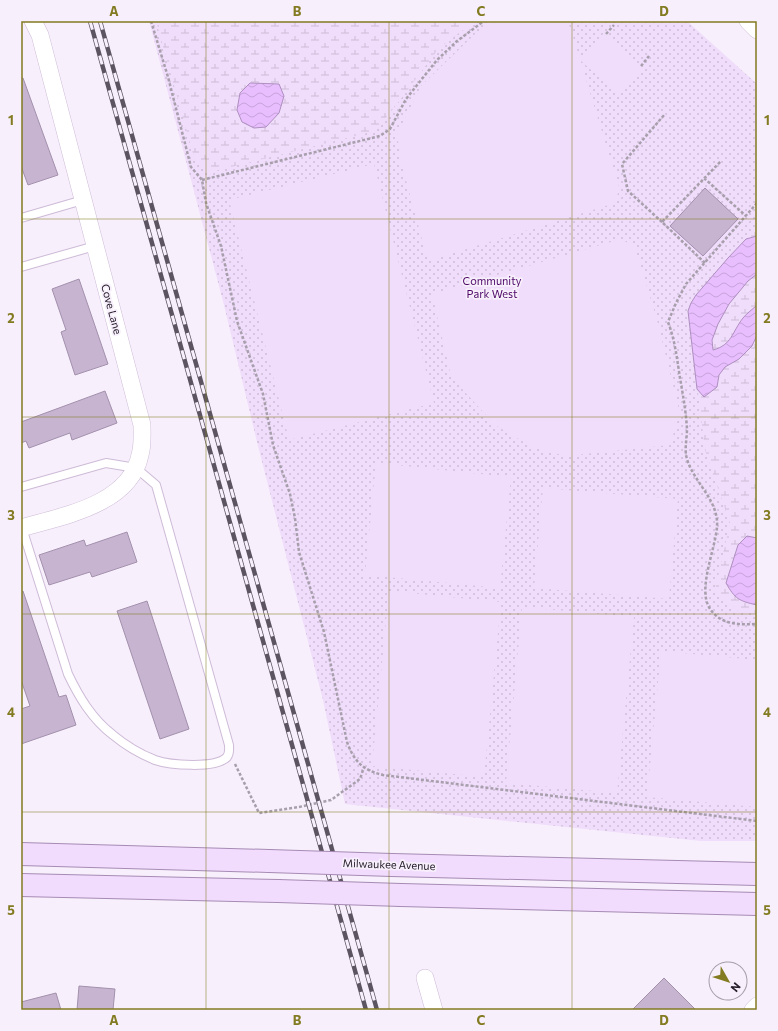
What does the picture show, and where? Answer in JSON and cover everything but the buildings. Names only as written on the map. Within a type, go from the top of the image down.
[{"type":"main road","name":"Milwaukee Avenue","points":[[21,854],[757,874]]},
{"type":"main road","points":[[21,885],[757,904]]},
{"type":"street","name":"Cove Lane","points":[[21,528],[84,509],[106,500],[120,490],[136,468],[140,456],[142,425],[40,35],[34,21]]},
{"type":"street","points":[[748,21],[757,30]]},
{"type":"street","points":[[425,978],[434,1010]]},
{"type":"street","points":[[753,1010],[757,1006]]},
{"type":"lane","points":[[21,218],[83,200]]},
{"type":"lane","points":[[21,267],[95,246]]},
{"type":"lane","points":[[21,487],[106,463],[136,468],[156,485],[229,745],[227,757],[212,763],[186,765],[157,760],[142,754],[124,743],[97,721],[78,694],[68,674],[21,528]]},
{"type":"path","points":[[151,21],[168,77],[191,167],[202,180],[206,203],[221,246],[237,321],[263,394],[274,445],[290,494],[295,518],[299,552],[324,632],[347,742],[352,756],[371,772],[410,779],[757,821]]},
{"type":"path","points":[[202,180],[380,136],[390,129],[406,99],[437,60],[457,41],[484,21]]},
{"type":"path","points":[[606,34],[614,25]]},
{"type":"path","points":[[641,66],[648,56]]},
{"type":"path","points":[[665,114],[622,164],[628,191],[706,263]]},
{"type":"path","points":[[662,222],[721,161]]},
{"type":"path","points":[[704,178],[746,216]]},
{"type":"path","points":[[757,204],[686,284],[668,322],[674,337],[684,405],[687,430],[686,458],[690,468],[711,500],[717,526],[705,586],[705,598],[709,608],[723,622],[746,625],[757,624]]},
{"type":"path","points":[[229,752],[259,812],[299,807],[330,800],[360,779],[364,766]]},
{"type":"green space","name":"Community Park West","points":[[149,21],[687,21],[757,84],[757,841],[701,841],[345,804],[323,700],[258,446],[223,301]]},
{"type":"green space","points":[[156,21],[475,21],[439,48],[375,131],[211,172],[195,161]]},
{"type":"green space","points":[[496,21],[568,21],[580,59],[604,33],[643,68],[619,95],[580,60],[620,190],[612,204],[428,261],[401,162],[397,134],[421,86],[475,34]]},
{"type":"green space","points":[[374,164],[434,403],[289,440],[229,200]]},
{"type":"green space","points":[[757,224],[757,614],[738,611],[715,590],[730,523],[705,450],[688,311],[696,295],[746,239]]},
{"type":"green space","points":[[621,239],[635,247],[657,320],[680,413],[670,445],[566,456],[534,448],[495,425],[463,390],[450,372],[432,294]]},
{"type":"green space","points":[[376,463],[511,477],[500,588],[365,575]]},
{"type":"green space","points":[[543,488],[678,499],[669,599],[534,588]]},
{"type":"green space","points":[[389,591],[501,602],[484,777],[372,766]]},
{"type":"green space","points":[[522,607],[634,617],[617,793],[506,783]]},
{"type":"green space","points":[[661,651],[757,660],[757,807],[647,797]]},
{"type":"water","points":[[250,83],[279,84],[284,96],[279,113],[266,127],[254,128],[242,122],[237,110],[240,93]]},
{"type":"water","points":[[757,236],[757,274],[748,281],[729,304],[718,324],[712,340],[713,350],[724,345],[728,341],[746,314],[757,305],[757,335],[752,346],[739,359],[725,367],[719,375],[717,387],[704,397],[697,389],[688,311],[696,295],[728,258],[746,239]]},
{"type":"water","points":[[747,536],[757,538],[757,605],[746,602],[735,596],[726,583],[738,545]]},
{"type":"railway","points":[[90,21],[366,1010]]},
{"type":"railway","points":[[100,21],[377,1010]]}]
